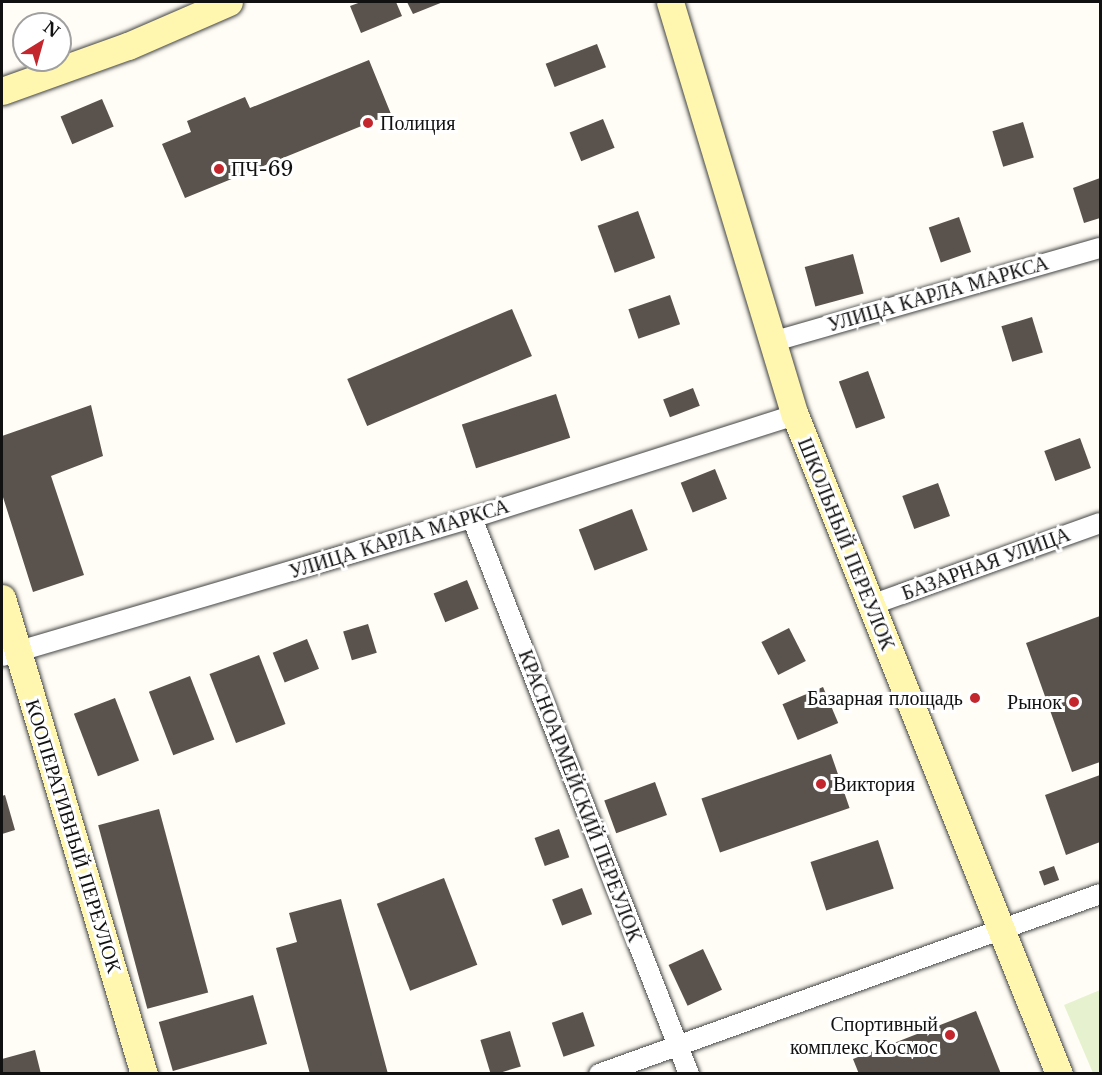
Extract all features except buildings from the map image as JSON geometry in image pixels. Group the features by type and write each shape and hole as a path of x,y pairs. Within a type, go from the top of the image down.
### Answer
{"street":[{"path":"2,91 128,46 229,2"},
{"name":"ШКОЛЬНЫЙ ПЕРЕУЛОК","path":"670,2 775,341 795,415 1059,1074"},
{"name":"УЛИЦА КАРЛА МАРКСА","path":"775,341 1101,248"},
{"name":"УЛИЦА КАРЛА МАРКСА","path":"10,655 472,518 795,415"},
{"name":"КРАСНОАРМЕЙСКИЙ ПЕРЕУЛОК","path":"472,518 689,1074"},
{"name":"БАЗАРНАЯ УЛИЦА","path":"871,605 1101,523"},
{"name":"КООПЕРАТИВНЫЙ ПЕРЕУЛОК","path":"2,598 10,655 144,1074"},
{"path":"599,1074 679,1048 999,929 1101,894"}],"green space":[{"path":"1100,990 1100,1073 1093,1073 1064,1005"}],"place":[{"name":"Полиция","path":"368,123"},
{"name":"ПЧ-69","path":"219,169"},
{"name":"Базарная площадь","path":"975,698"},
{"name":"Рынок","path":"1074,702"},
{"name":"Виктория","path":"821,784"},
{"name":"Спортивный комплекс Космос","path":"950,1035"}]}
